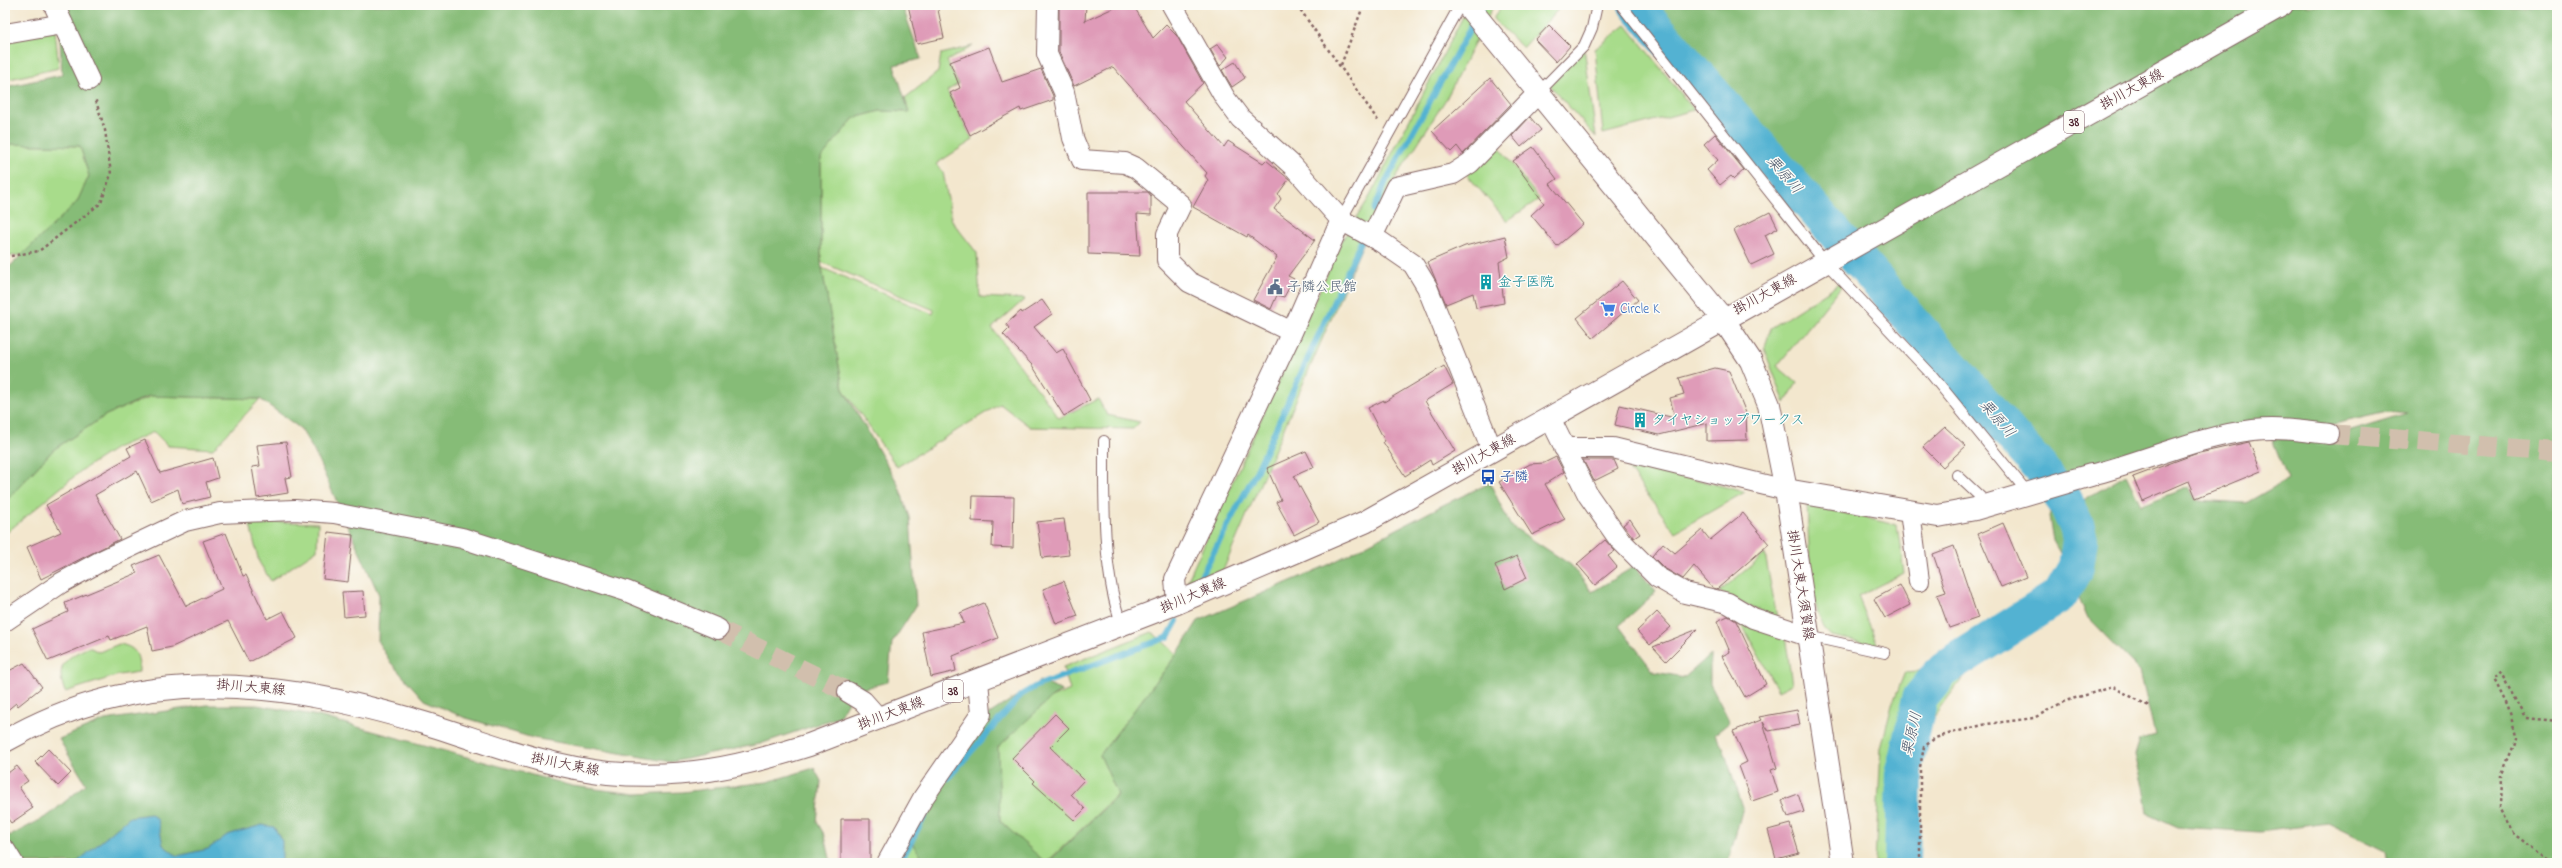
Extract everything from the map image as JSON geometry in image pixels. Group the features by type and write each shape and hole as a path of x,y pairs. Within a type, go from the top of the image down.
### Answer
{"main road":[{"name":"掛川大東大須賀線","path":"1467,5 1491,32 1723,319 1750,361 1769,405 1786,490 1843,863"},
{"name":"掛川大東線","path":"5,741 46,721 102,699 170,688 211,684 309,693 426,724 524,757 615,773 673,776 727,767 774,756 880,719 1122,625 1177,603 1365,522 2282,5"},
{"path":"1786,490 1938,516 1989,505 2085,477"}],"street":[{"path":"54,5 89,80"},
{"path":"1048,5 1046,54 1064,92 1073,138 1082,160 1125,163 1136,168 1181,205 1167,234 1167,260 1189,282 1292,332"},
{"path":"1172,5 1225,98 1240,118 1293,166 1345,223 1370,236 1413,264 1427,287 1492,450"},
{"path":"5,34 63,24"},
{"path":"1370,236 1396,187 1453,174 1470,163 1539,92"},
{"path":"1177,603 1175,579 1345,223"},
{"path":"1550,418 1588,494 1618,538 1657,578 1685,593 1728,603 1753,618 1808,636"},
{"path":"2085,477 2142,461 2180,447 2252,430 2278,429 2329,434"},
{"path":"1564,448 1613,448 1786,490"},
{"path":"5,621 61,583 103,560 185,521 220,513 295,510 334,513 462,538 626,591 718,629"},
{"path":"1910,512 1919,581"},
{"path":"887,863 923,798 981,714 978,681"},
{"path":"848,692 863,701 880,719"},
{"path":"5,850 13,863"}],"lane":[{"path":"1345,223 1387,134 1460,5"},
{"path":"1539,92 1584,46 1592,28 1597,5"},
{"path":"1621,5 1829,260 2033,491"},
{"path":"1104,441 1104,506 1114,604 1122,625"},
{"path":"1957,475 1989,505"},
{"path":"1808,636 1885,653"}],"path":[{"path":"1297,5 1387,134"},
{"path":"1340,66 1362,9"},
{"path":"5,257 39,251 101,203 111,174 105,130 89,80"},
{"path":"2553,863 2515,835 2500,808 2501,776 2517,738 2508,707 2494,679 2501,673 2525,718 2557,721"},
{"path":"1920,863 1920,767 1924,747 1935,738 1986,724 2034,718 2065,701 2113,687 2149,706"}],"green space":[{"path":"58,5 872,5 889,9 892,5 902,5 921,59 894,65 909,112 880,111 854,118 821,158 821,262 843,389 897,482 910,517 916,606 892,643 888,682 854,691 839,717 760,744 671,762 533,738 463,717 424,700 391,663 378,642 379,595 314,451 301,429 260,399 149,396 106,415 53,450 5,502 5,271 77,202 89,176 80,146 5,144 5,87 62,75"},
{"path":"1469,5 1494,5 1446,99 1393,182 1368,232 1222,573 1187,582 1343,239 1369,198"},
{"path":"1502,5 1562,5 1523,48 1493,19"},
{"path":"1651,5 2557,5 2557,863 2388,863 2386,851 2328,823 2260,832 2178,827 2147,813 2143,786 2135,756 2140,740 2155,736 2140,671 2087,617 2064,560 2053,541 2049,516 2052,508 2066,503 2080,502 2126,475 2141,505 2189,487 2196,500 2246,503 2288,479 2272,439 2328,438 2407,414 2387,412 2326,426 2270,427 2061,478 1959,368 1881,270 1815,204 1760,135 1725,83 1673,32"},
{"path":"1626,25 1694,110 1603,134 1595,49"},
{"path":"55,30 59,68 5,80 5,38"},
{"path":"973,46 947,61 958,84 947,91 973,140 936,164 943,172 952,221 977,253 980,297 1025,299 992,328 1059,418 1098,399 1107,415 1140,422 1133,429 1030,427 1000,404 897,467 843,389 822,268 933,314 934,310 821,262 821,157 854,118 880,111 909,112 905,98 938,72 941,54"},
{"path":"1584,46 1596,137 1546,81"},
{"path":"1496,143 1539,199 1507,221 1467,175"},
{"path":"5,144 80,146 89,176 77,202 26,254 5,257"},
{"path":"1843,281 1845,282 1777,366 1797,383 1785,403 1764,349 1771,328"},
{"path":"152,396 260,399 213,449 168,446 154,432 116,448 82,470 5,534 5,502 53,450 106,415"},
{"path":"1625,464 1656,469 1745,492 1675,532"},
{"path":"1490,483 1510,525 1571,565 1592,592 1635,566 1656,592 1619,626 1654,672 1685,677 1710,655 1710,684 1730,722 1715,734 1723,748 1743,807 1728,863 1047,863 1118,795 1100,755 1177,654 1198,621 1328,565 1445,504"},
{"path":"1807,505 1897,525 1904,573 1858,596 1878,646 1831,636 1823,626 1814,595 1811,575"},
{"path":"249,521 318,523 317,550 271,581 259,562"},
{"path":"1765,554 1777,618 1719,592"},
{"path":"1739,619 1785,635 1792,684 1778,691"},
{"path":"1152,632 1177,654 1100,755 1118,794 1046,863 1000,821 994,749 1051,698 1070,690 1063,667"},
{"path":"119,644 130,647 136,653 139,672 119,675 65,692 61,676 64,664 68,659 89,647 99,652"},
{"path":"1971,667 1927,726 1918,751 1917,863 1875,863 1881,748 1892,705 1905,672"},
{"path":"1040,681 1062,691 1051,698 998,747 1000,821 1046,863 927,863 913,845 918,804 986,716"},
{"path":"207,705 257,705 318,716 572,786 636,794 682,792 767,782 814,768 821,781 817,822 825,836 831,863 5,863 5,829 10,836 49,815 86,784 59,739 105,720"},
{"path":"913,845 927,863 883,863 892,854"}],"water":[{"path":"151,814 158,820 163,845 177,856 208,849 227,835 262,825 274,827 282,841 282,863 76,863 130,817"}],"building":[{"path":"908,5 937,5 944,38 917,44"},
{"path":"1059,5 1086,5 1085,21 1120,5 1133,5 1153,38 1166,25 1177,36 1203,83 1184,101 1224,147 1228,141 1263,163 1266,160 1289,179 1278,194 1281,199 1274,209 1315,240 1288,276 1294,279 1284,297 1277,295 1271,309 1253,300 1277,257 1248,235 1247,237 1193,207 1208,180 1205,176 1207,173 1113,67 1074,86 1059,52"},
{"path":"1549,25 1570,46 1556,62 1535,40"},
{"path":"1218,44 1228,57 1220,66 1210,49"},
{"path":"989,47 1002,82 1041,69 1053,96 1053,100 1021,111 1020,108 970,135 950,93 960,88 950,62"},
{"path":"1235,62 1245,78 1232,87 1222,70"},
{"path":"1490,78 1511,104 1463,154 1457,146 1451,152 1432,131"},
{"path":"1530,117 1541,130 1521,147 1512,136"},
{"path":"1715,134 1744,170 1734,179 1731,176 1720,185 1707,170 1718,160 1704,144"},
{"path":"1533,147 1557,179 1550,184 1583,224 1557,246 1531,215 1544,203 1513,161"},
{"path":"1088,192 1148,192 1151,196 1151,215 1137,214 1140,256 1088,254"},
{"path":"1770,212 1778,228 1765,235 1774,254 1751,265 1734,230"},
{"path":"1505,236 1509,257 1499,262 1504,303 1476,308 1473,293 1446,304 1428,262 1465,246"},
{"name":"Circle K","path":"1622,281 1638,300 1593,338 1577,318"},
{"path":"1042,300 1052,314 1034,327 1056,353 1063,349 1090,400 1064,416 1032,365 1003,334 1009,328 1006,324 1021,311 1022,313"},
{"path":"1444,366 1453,384 1425,401 1455,451 1432,465 1430,460 1405,476 1383,442 1385,441 1368,408 1384,400 1384,402"},
{"path":"1715,368 1729,371 1746,413 1747,440 1707,441 1707,423 1659,435 1615,425 1620,405 1675,418 1670,398 1684,394 1679,378"},
{"path":"1945,427 1966,446 1943,467 1923,447"},
{"path":"145,440 160,473 213,458 218,478 206,482 210,497 182,504 178,489 151,501 137,471 95,495 120,539 41,579 27,547 61,532 46,505 131,456 127,448"},
{"path":"286,442 292,477 285,478 288,493 257,498 252,467 260,466 257,445"},
{"path":"2249,442 2261,471 2196,498 2189,481 2143,501 2133,477 2195,454"},
{"path":"1306,451 1314,467 1294,476 1319,522 1294,535 1276,502 1281,500 1267,468"},
{"path":"1556,457 1564,472 1545,484 1565,519 1532,535 1499,482 1530,464 1544,463"},
{"path":"1583,460 1614,460 1618,469 1594,481"},
{"path":"973,496 1014,497 1013,548 992,547 993,522 972,521"},
{"path":"1743,513 1769,544 1717,589 1713,588 1694,566 1683,579 1664,568 1652,556 1663,543 1675,553 1702,530 1710,540"},
{"path":"1064,519 1069,555 1042,558 1037,522"},
{"path":"1630,519 1640,534 1634,538 1623,525"},
{"path":"2003,523 2026,577 2001,587 1978,534"},
{"path":"328,532 353,535 348,582 323,579"},
{"path":"226,533 243,576 246,575 267,619 283,611 297,638 249,662 228,621 172,647 152,651 147,626 111,640 109,636 48,661 32,629 68,612 65,603 137,573 133,566 159,555 186,606 222,589 203,541"},
{"path":"1605,540 1615,551 1608,556 1617,567 1595,585 1577,564"},
{"path":"1954,546 1978,618 1949,628 1937,595 1946,592 1933,554"},
{"path":"1517,556 1527,578 1505,589 1495,565"},
{"path":"1064,581 1078,616 1056,624 1043,589"},
{"path":"1900,585 1910,605 1885,618 1874,599"},
{"path":"363,591 365,615 344,617 342,592"},
{"path":"984,603 998,638 953,656 956,671 931,677 922,632 964,623 960,613"},
{"path":"1657,612 1671,627 1650,645 1637,631"},
{"path":"1728,616 1736,621 1766,684 1745,697 1722,656 1730,652 1717,621"},
{"path":"1698,629 1666,661 1653,647"},
{"path":"24,663 42,687 18,706 16,703 5,712 5,673"},
{"path":"1797,710 1800,725 1769,731 1763,722 1777,768 1771,770 1778,792 1752,801 1739,766 1747,762 1733,731 1761,720 1759,717"},
{"path":"1055,714 1069,728 1050,747 1084,780 1071,794 1085,809 1074,820 1033,783 1035,781 1012,758"},
{"path":"48,749 71,773 58,786 35,762"},
{"path":"17,766 28,781 19,787 33,808 11,823 5,815 5,768 8,773"},
{"path":"1798,794 1804,812 1788,817 1782,800"},
{"path":"841,819 870,819 870,863 841,863"},
{"path":"1790,824 1799,853 1776,859 1768,830"}],"waterway":[{"path":"1374,210 1386,181 1483,5"},
{"name":"栗原川","path":"1636,5 2042,470 2066,503 2077,527 2080,540 2076,567 2060,595 1944,669 1920,698 1904,768 1902,863"},
{"path":"1201,576 1257,470 1364,235"},
{"path":"948,778 1021,695 1036,686 1168,637 1177,621"},
{"path":"900,863 925,815"}],"tunnel":[{"path":"2329,434 2557,452"},
{"path":"718,629 848,692"}],"place":[{"name":"金子医院","path":"1486,282"},
{"name":"子隣公民館","path":"1275,287"},
{"name":"Circle K","path":"1608,309"},
{"name":"タイヤショップワークス","path":"1640,420"},
{"name":"子隣","path":"1488,477"}]}
